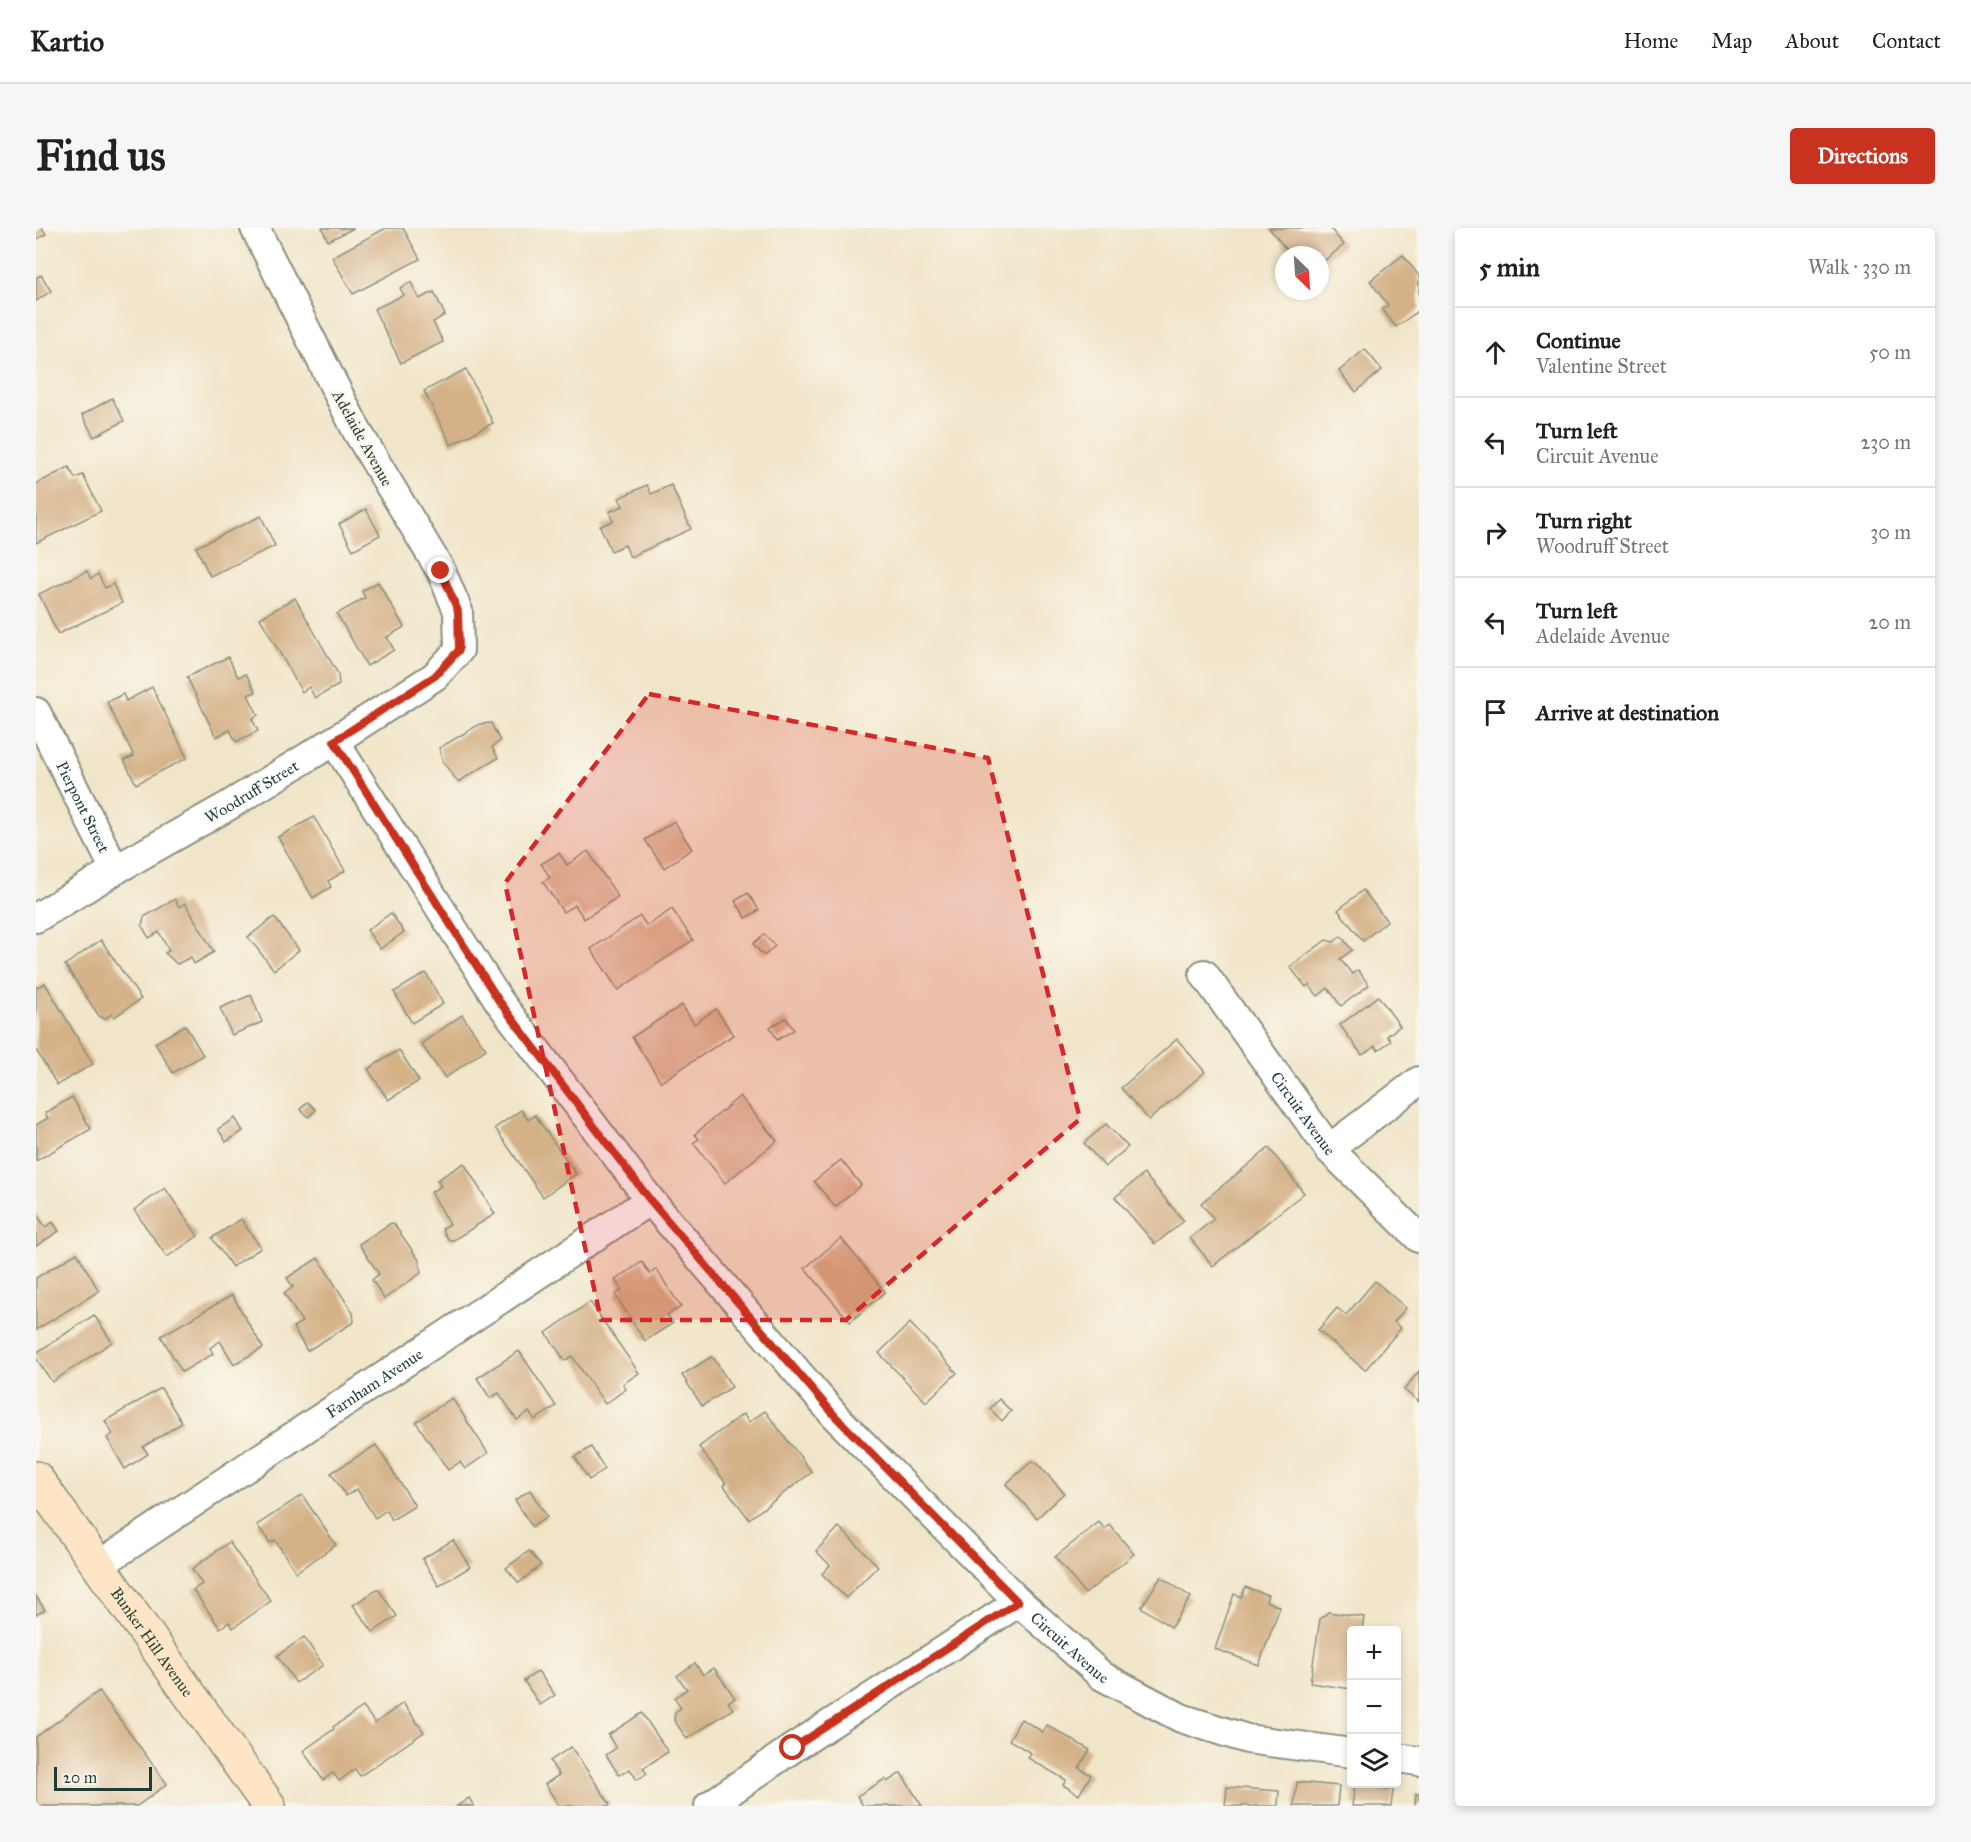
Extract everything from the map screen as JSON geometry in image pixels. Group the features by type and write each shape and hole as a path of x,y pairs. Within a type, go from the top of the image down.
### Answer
{"main road":[{"name":"Bunker Hill Avenue","path":"36,1478 269,1806"}],"street":[{"name":"Adelaide Avenue","path":"255,228 357,431 441,571 458,611 459,650"},
{"name":"Woodruff Street","path":"36,918 334,741 435,676 459,650"},
{"name":"Pierpont Street","path":"36,712 115,870"},
{"name":"Circuit Avenue","path":"334,741 499,1001 650,1200 836,1417 1018,1602 1102,1676 1181,1718 1247,1739 1347,1752"},
{"name":"Circuit Avenue","path":"1204,974 1329,1149 1419,1238"},
{"path":"1329,1149 1419,1081"},
{"name":"Farnham Avenue","path":"99,1565 650,1200"},
{"path":"709,1806 793,1748 1018,1602"},
{"path":"1401,1759 1419,1761"}],"highlighted area":[{"path":"649,694 988,758 1080,1119 846,1320 601,1320 505,883"}],"building":[{"path":"36,228 42,228 46,234 36,240"},
{"path":"322,228 354,228 328,241"},
{"path":"386,228 403,228 420,259 353,294 332,257"},
{"path":"1269,228 1330,228 1344,245 1329,257 1329,246 1284,246"},
{"path":"1403,255 1419,276 1419,310 1396,327 1382,309 1388,305 1370,281"},
{"path":"41,275 51,291 36,301 36,278"},
{"path":"411,282 419,299 434,292 445,315 433,322 443,342 401,363 374,309 404,295 400,288"},
{"path":"1365,349 1382,370 1356,392 1339,371"},
{"path":"466,369 493,423 451,445 424,391"},
{"path":"112,398 124,421 94,437 82,415"},
{"path":"69,467 75,478 83,475 101,511 36,543 36,484"},
{"path":"647,485 651,494 671,485 691,529 630,557 625,545 611,551 600,526 613,521 609,512 623,506 619,498"},
{"path":"366,509 380,535 353,550 339,524"},
{"path":"261,516 275,546 210,576 196,547"},
{"path":"87,571 91,579 98,574 105,588 113,584 122,603 58,634 39,594"},
{"path":"378,582 404,627 387,637 394,650 367,666 337,614 365,598 362,591"},
{"path":"295,598 338,674 339,685 315,698 309,687 302,692 260,618"},
{"path":"228,657 238,677 246,674 256,692 248,695 258,715 252,719 258,731 236,742 230,730 216,737 187,677"},
{"path":"152,687 187,758 136,784 124,760 134,756 107,702 123,694 126,701"},
{"path":"491,723 500,741 492,747 498,758 458,782 443,762 439,748 480,724"},
{"path":"314,817 345,871 328,881 331,887 313,898 278,837"},
{"path":"674,821 692,849 664,868 645,840"},
{"path":"588,851 618,897 584,919 575,905 563,912 543,882 550,877 541,864 559,853 567,865"},
{"path":"1363,890 1387,921 1363,941 1338,910"},
{"path":"748,893 759,910 746,918 735,901"},
{"path":"175,899 179,907 185,903 214,952 194,964 191,957 177,964 165,953 169,951 159,932 149,938 142,926 144,917"},
{"path":"672,909 693,940 618,990 591,949 640,916 647,926"},
{"path":"391,913 404,932 380,949 367,930"},
{"path":"274,917 299,950 274,970 248,937"},
{"path":"764,934 775,946 764,956 753,944"},
{"path":"1341,936 1352,950 1340,959 1352,974 1358,970 1369,985 1341,1006 1328,988 1318,996 1309,985 1306,987 1290,967 1326,940 1334,942"},
{"path":"101,940 141,999 114,1017 112,1014 105,1019 99,1016 65,965"},
{"path":"426,973 443,1004 412,1023 394,992"},
{"path":"45,983 93,1064 57,1085 36,1050 36,988"},
{"path":"251,995 262,1022 232,1035 220,1008"},
{"path":"1378,996 1400,1026 1387,1036 1391,1041 1378,1050 1375,1046 1362,1055 1340,1025"},
{"path":"682,1005 694,1024 716,1009 733,1035 661,1082 632,1037"},
{"path":"462,1015 486,1049 445,1078 421,1044"},
{"path":"786,1018 794,1030 777,1040 770,1027"},
{"path":"185,1025 203,1055 173,1073 155,1043"},
{"path":"1177,1039 1205,1072 1149,1120 1121,1088"},
{"path":"399,1050 419,1081 388,1100 368,1069"},
{"path":"740,1096 777,1141 725,1183 693,1143 699,1139 695,1134"},
{"path":"72,1097 91,1129 36,1161 36,1125 48,1118 45,1113"},
{"path":"308,1102 316,1110 308,1117 300,1109"},
{"path":"521,1110 528,1120 535,1115 576,1174 543,1197 495,1128"},
{"path":"235,1118 243,1131 226,1142 218,1129"},
{"path":"1106,1124 1128,1147 1105,1167 1084,1143"},
{"path":"1269,1148 1304,1193 1213,1266 1190,1238 1214,1219 1201,1203"},
{"path":"841,1160 861,1185 835,1207 814,1181"},
{"path":"464,1163 495,1214 452,1241 442,1229 450,1224 431,1192 441,1186 437,1180"},
{"path":"1144,1174 1184,1221 1155,1244 1115,1197"},
{"path":"165,1188 198,1236 167,1257 134,1210"},
{"path":"36,1213 45,1227 53,1222 59,1231 36,1246"},
{"path":"241,1219 261,1248 232,1267 212,1238"},
{"path":"391,1223 419,1260 421,1273 384,1299 372,1280 379,1274 359,1244"},
{"path":"841,1238 885,1292 850,1322 805,1268"},
{"path":"77,1253 99,1291 36,1330 36,1278"},
{"path":"318,1258 353,1313 354,1322 307,1351 293,1327 302,1322 284,1293 293,1287 287,1278"},
{"path":"642,1262 650,1274 656,1269 681,1307 667,1315 673,1323 645,1341 615,1295 622,1290 615,1280"},
{"path":"1375,1281 1406,1308 1394,1322 1401,1328 1365,1370 1318,1330 1337,1308 1346,1315"},
{"path":"232,1295 263,1348 234,1364 220,1341 210,1348 213,1354 182,1372 161,1336"},
{"path":"590,1302 639,1373 623,1384 626,1389 605,1404 572,1356 565,1361 546,1333"},
{"path":"94,1315 112,1342 52,1382 36,1358 36,1353"},
{"path":"910,1323 957,1373 926,1402 879,1353"},
{"path":"519,1351 556,1406 535,1420 529,1412 517,1420 499,1393 490,1398 477,1378"},
{"path":"711,1357 732,1387 702,1406 682,1375"},
{"path":"1419,1371 1419,1402 1404,1390"},
{"path":"161,1388 182,1423 143,1447 148,1454 125,1469 107,1438 113,1434 105,1421"},
{"path":"452,1398 488,1453 465,1469 460,1462 448,1470 416,1422"},
{"path":"999,1399 1011,1411 1002,1421 990,1409"},
{"path":"765,1411 812,1472 749,1519 699,1447 743,1414 749,1422"},
{"path":"376,1445 415,1506 392,1520 387,1510 375,1518 357,1489 346,1496 331,1473"},
{"path":"591,1447 605,1469 589,1480 575,1457"},
{"path":"1032,1461 1037,1463 1064,1493 1037,1518 1006,1484"},
{"path":"530,1490 547,1517 532,1527 515,1500"},
{"path":"302,1495 336,1545 296,1572 275,1540 270,1543 257,1525"},
{"path":"1099,1522 1105,1529 1110,1525 1134,1554 1085,1594 1055,1557"},
{"path":"839,1527 878,1566 846,1598 822,1574 830,1565 816,1551"},
{"path":"453,1540 470,1567 439,1586 422,1559"},
{"path":"229,1542 271,1601 233,1628 229,1622 220,1628 193,1590 202,1584 192,1569"},
{"path":"529,1551 541,1565 519,1583 506,1568"},
{"path":"1161,1577 1191,1597 1171,1627 1141,1607"},
{"path":"1245,1587 1268,1595 1266,1601 1280,1607 1259,1665 1215,1649 1234,1594 1241,1597"},
{"path":"378,1589 397,1616 373,1632 353,1605"},
{"path":"36,1596 45,1610 36,1615"},
{"path":"1328,1612 1364,1617 1363,1626 1347,1626 1347,1688 1310,1683 1320,1619"},
{"path":"304,1637 323,1665 296,1683 277,1656"},
{"path":"695,1663 703,1675 714,1668 735,1698 728,1702 733,1709 687,1739 674,1720 675,1712 681,1708 674,1698 687,1689 677,1676"},
{"path":"538,1671 555,1695 540,1705 524,1681"},
{"path":"99,1691 167,1784 137,1806 36,1806 36,1737"},
{"path":"403,1703 424,1732 360,1776 355,1769 339,1781 333,1773 323,1780 303,1751 363,1707 375,1723"},
{"path":"642,1713 668,1752 643,1768 647,1774 637,1780 630,1769 619,1775 606,1755 616,1748 608,1735"},
{"path":"1021,1719 1043,1732 1047,1725 1090,1750 1079,1768 1091,1775 1079,1795 1063,1785 1066,1780 1028,1758 1031,1753 1009,1740"},
{"path":"571,1747 610,1804 608,1806 559,1806 545,1784 559,1775 550,1761"},
{"path":"901,1773 922,1806 863,1806 857,1796 885,1779 887,1782"},
{"path":"1297,1782 1339,1786 1337,1806 1294,1806"},
{"path":"1227,1787 1279,1791 1278,1806 1225,1806"},
{"path":"1354,1788 1393,1790 1391,1806 1352,1806"},
{"path":"1416,1794 1419,1794 1419,1806 1415,1806"},
{"path":"469,1798 474,1806 457,1806"}],"route":[{"path":"441,571 458,611 459,650 435,676 334,741 499,1001 650,1200 836,1417 1018,1602 793,1748"}]}
